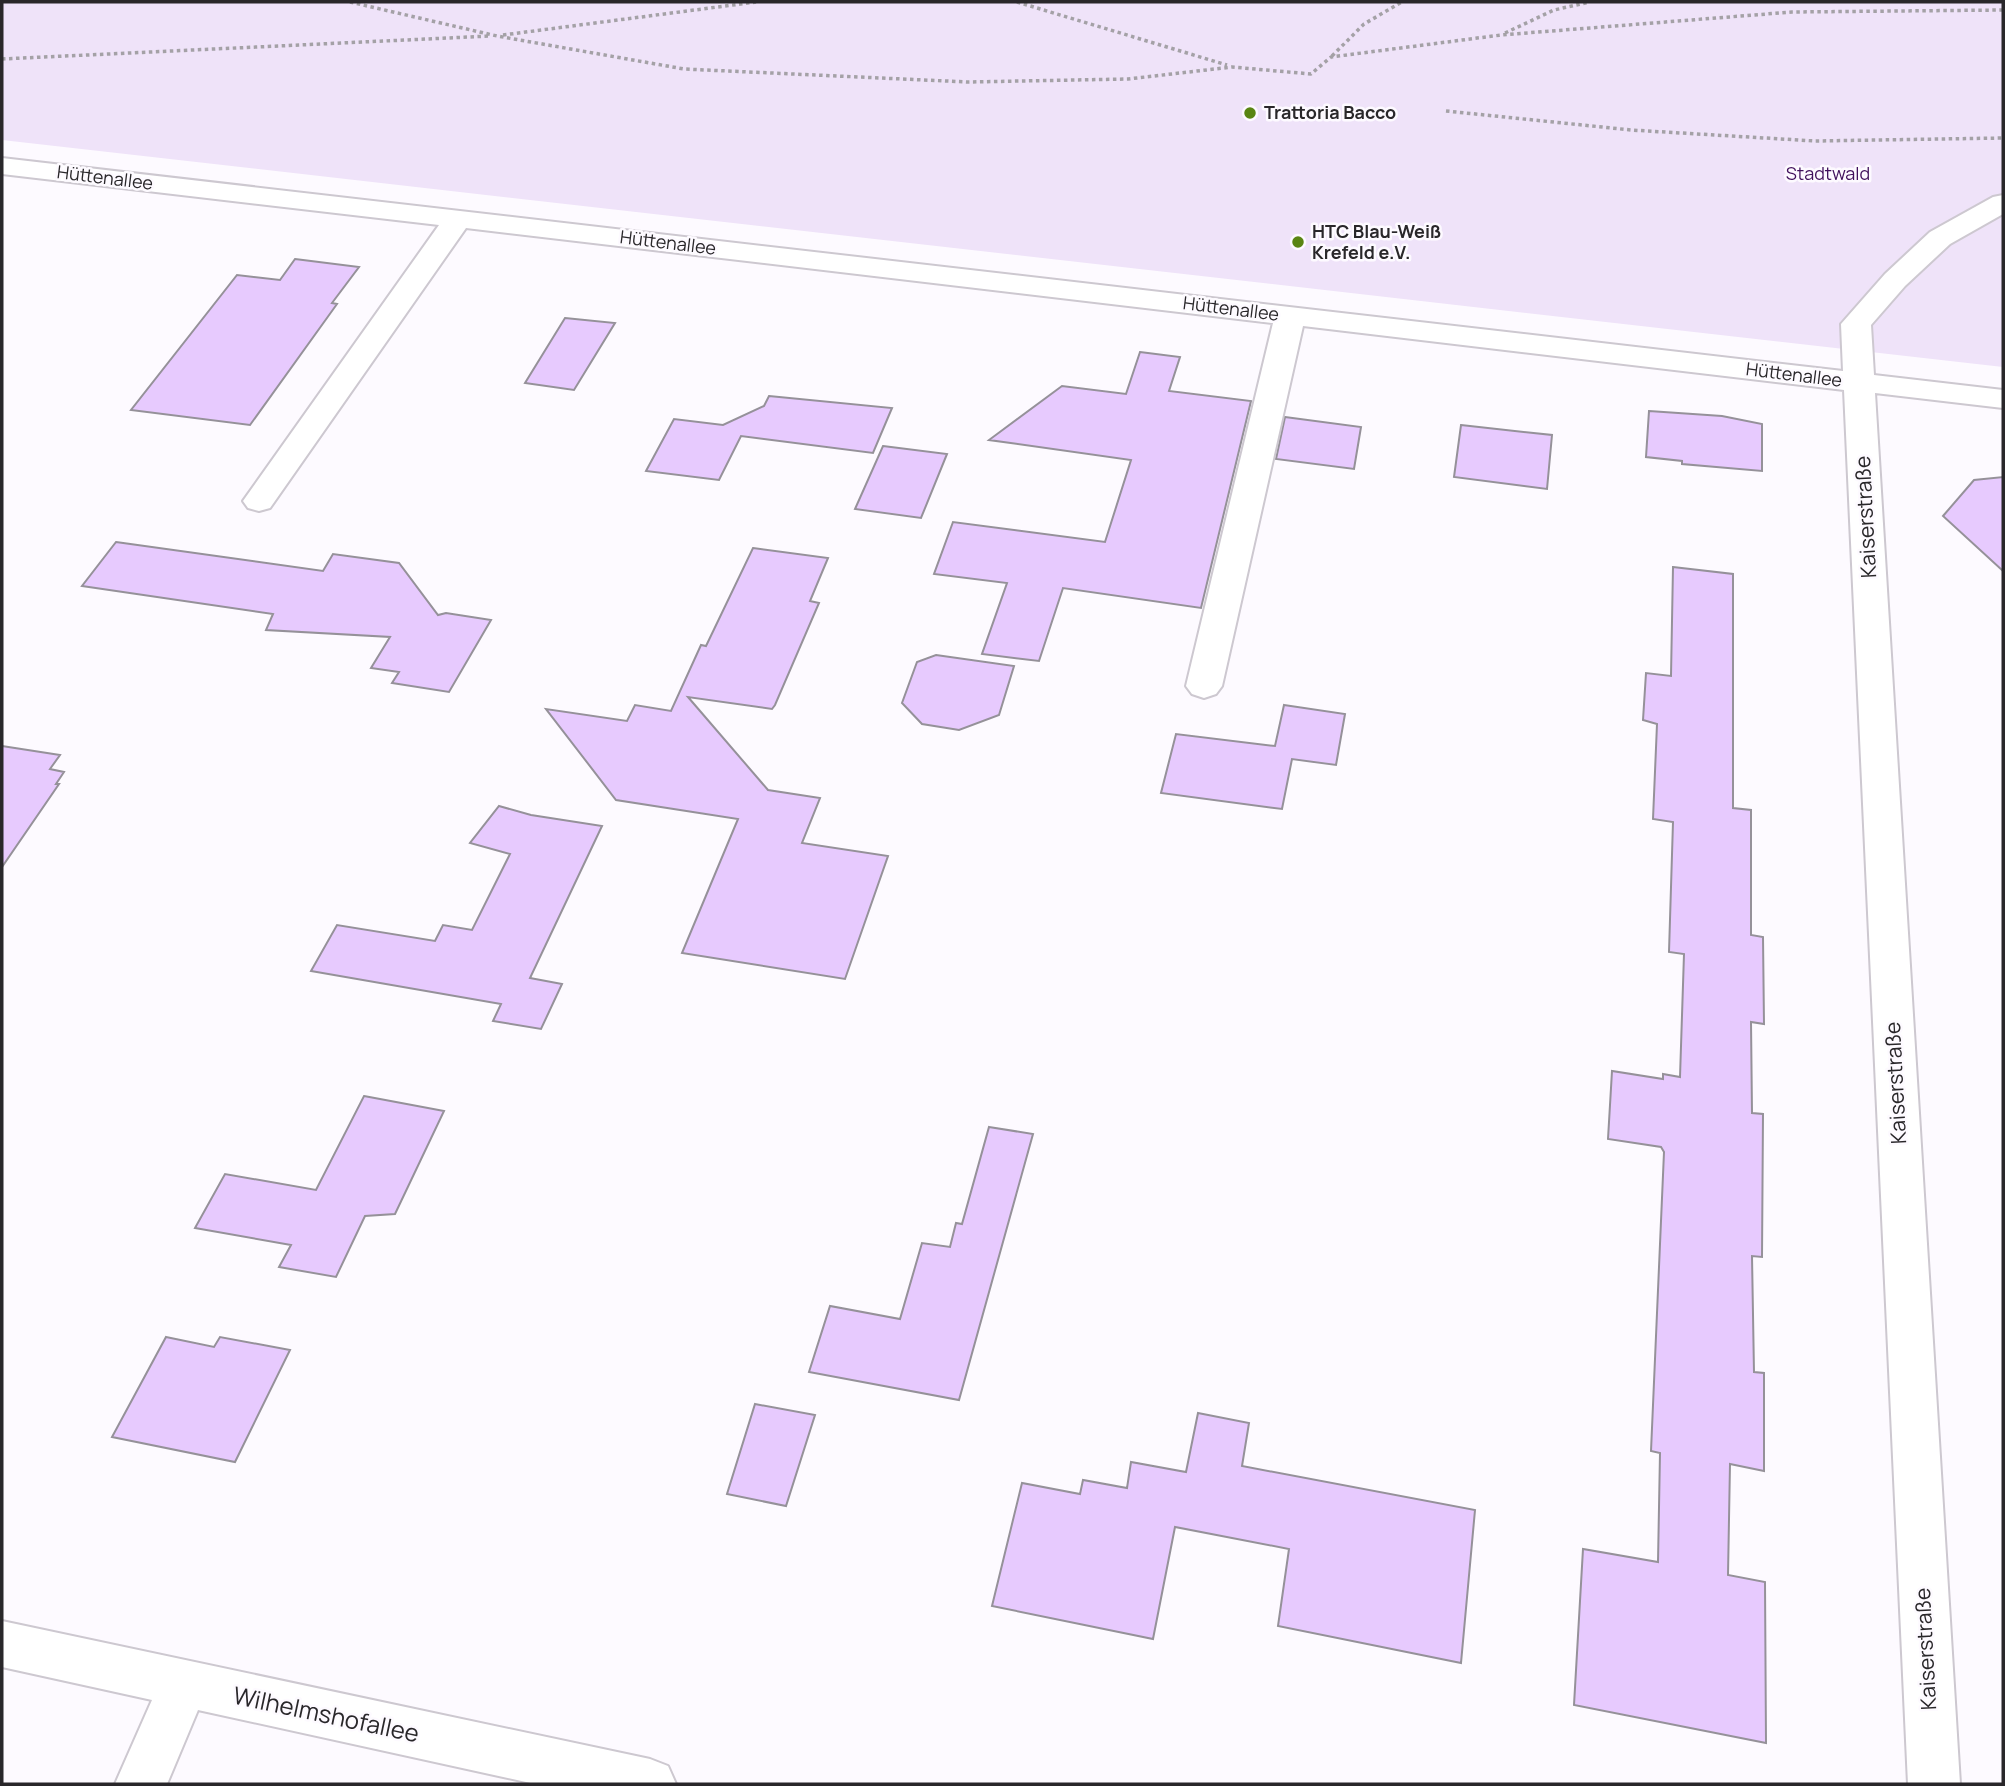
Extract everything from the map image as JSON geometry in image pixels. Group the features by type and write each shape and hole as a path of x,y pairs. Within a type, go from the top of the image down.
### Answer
{"street":[{"name":"Hüttenallee","path":"2,166 2003,399"},
{"name":"Kaiserstraße","path":"1934,1784 1856,324 1895,280 1940,238 2003,203"},
{"path":"259,501 458,219"},
{"path":"1204,686 1290,316"},
{"name":"Wilhelmshofallee","path":"2,1644 650,1784"},
{"path":"141,1784 184,1685"}],"path":[{"path":"350,2 497,36 684,69 954,82 1128,79 1232,67 1311,74 1331,57 1356,29 1381,11 1402,2"},
{"path":"2,59 497,36 756,2"},
{"path":"1017,2 1232,67"},
{"path":"1501,35 1554,10 1590,2"},
{"path":"1331,57 1501,35 1792,12 2003,10"},
{"path":"1446,111 1631,130 1815,141 2003,138"}],"green space":[{"name":"Stadtwald","path":"2,2 2003,2 2003,367 2,140"}],"building":[{"path":"295,259 359,267 332,303 337,304 250,425 131,410 237,275 280,280"},
{"path":"565,318 615,323 574,390 525,383"},
{"path":"1140,352 1180,357 1169,391 1251,401 1201,608 1063,588 1039,661 982,654 1007,583 934,574 953,522 1105,542 1131,460 989,440 1062,386 1126,394"},
{"path":"769,396 892,408 873,453 741,436 719,480 646,471 674,419 723,425 764,406"},
{"path":"1649,411 1722,416 1762,424 1762,471 1682,464 1682,461 1646,457"},
{"path":"1285,417 1361,427 1354,469 1276,459"},
{"path":"1461,425 1552,435 1547,489 1454,477"},
{"path":"883,446 947,454 921,518 855,509"},
{"path":"2003,477 2003,571 1943,516 1974,480"},
{"path":"116,542 323,571 333,554 399,563 438,615 446,613 491,620 449,692 392,683 399,672 371,668 390,637 266,630 273,614 82,586"},
{"path":"753,548 828,558 810,601 819,603 775,705 772,709 688,697 768,790 820,798 802,843 888,856 845,979 682,953 738,819 616,800 546,709 627,721 635,705 671,711 701,645 706,646"},
{"path":"1673,567 1733,574 1733,808 1751,810 1751,935 1763,937 1764,1024 1751,1022 1752,1113 1763,1114 1762,1257 1752,1256 1754,1372 1764,1373 1764,1471 1730,1464 1728,1575 1765,1582 1766,1743 1574,1705 1583,1549 1658,1562 1660,1453 1651,1451 1664,1152 1661,1147 1608,1139 1612,1071 1663,1079 1663,1074 1680,1077 1684,954 1669,952 1673,822 1653,819 1657,724 1643,720 1646,673 1671,676"},
{"path":"936,655 1014,666 999,715 959,730 922,724 902,703 917,662"},
{"path":"1284,705 1345,714 1336,765 1292,759 1282,809 1161,793 1176,734 1275,746"},
{"path":"2,746 60,755 50,769 64,772 56,784 59,784 2,867"},
{"path":"499,806 531,815 602,826 530,978 562,984 541,1029 493,1021 501,1004 311,971 337,925 435,941 443,925 472,930 510,854 470,843"},
{"path":"364,1096 444,1111 395,1214 365,1216 336,1277 279,1267 291,1245 195,1228 225,1174 316,1190"},
{"path":"989,1127 1033,1134 959,1400 809,1372 830,1306 900,1319 922,1243 950,1247 956,1223 962,1224"},
{"path":"166,1337 214,1347 220,1337 290,1350 235,1462 112,1437"},
{"path":"755,1404 815,1415 786,1506 727,1494"},
{"path":"1198,1413 1249,1423 1242,1466 1475,1510 1461,1663 1278,1626 1289,1549 1175,1527 1153,1639 992,1606 1022,1483 1080,1494 1083,1480 1127,1488 1131,1462 1186,1472"}],"place":[{"name":"Trattoria Bacco","path":"1250,113"},
{"name":"HTC Blau-Weiß Krefeld e.V.","path":"1298,242"}]}
